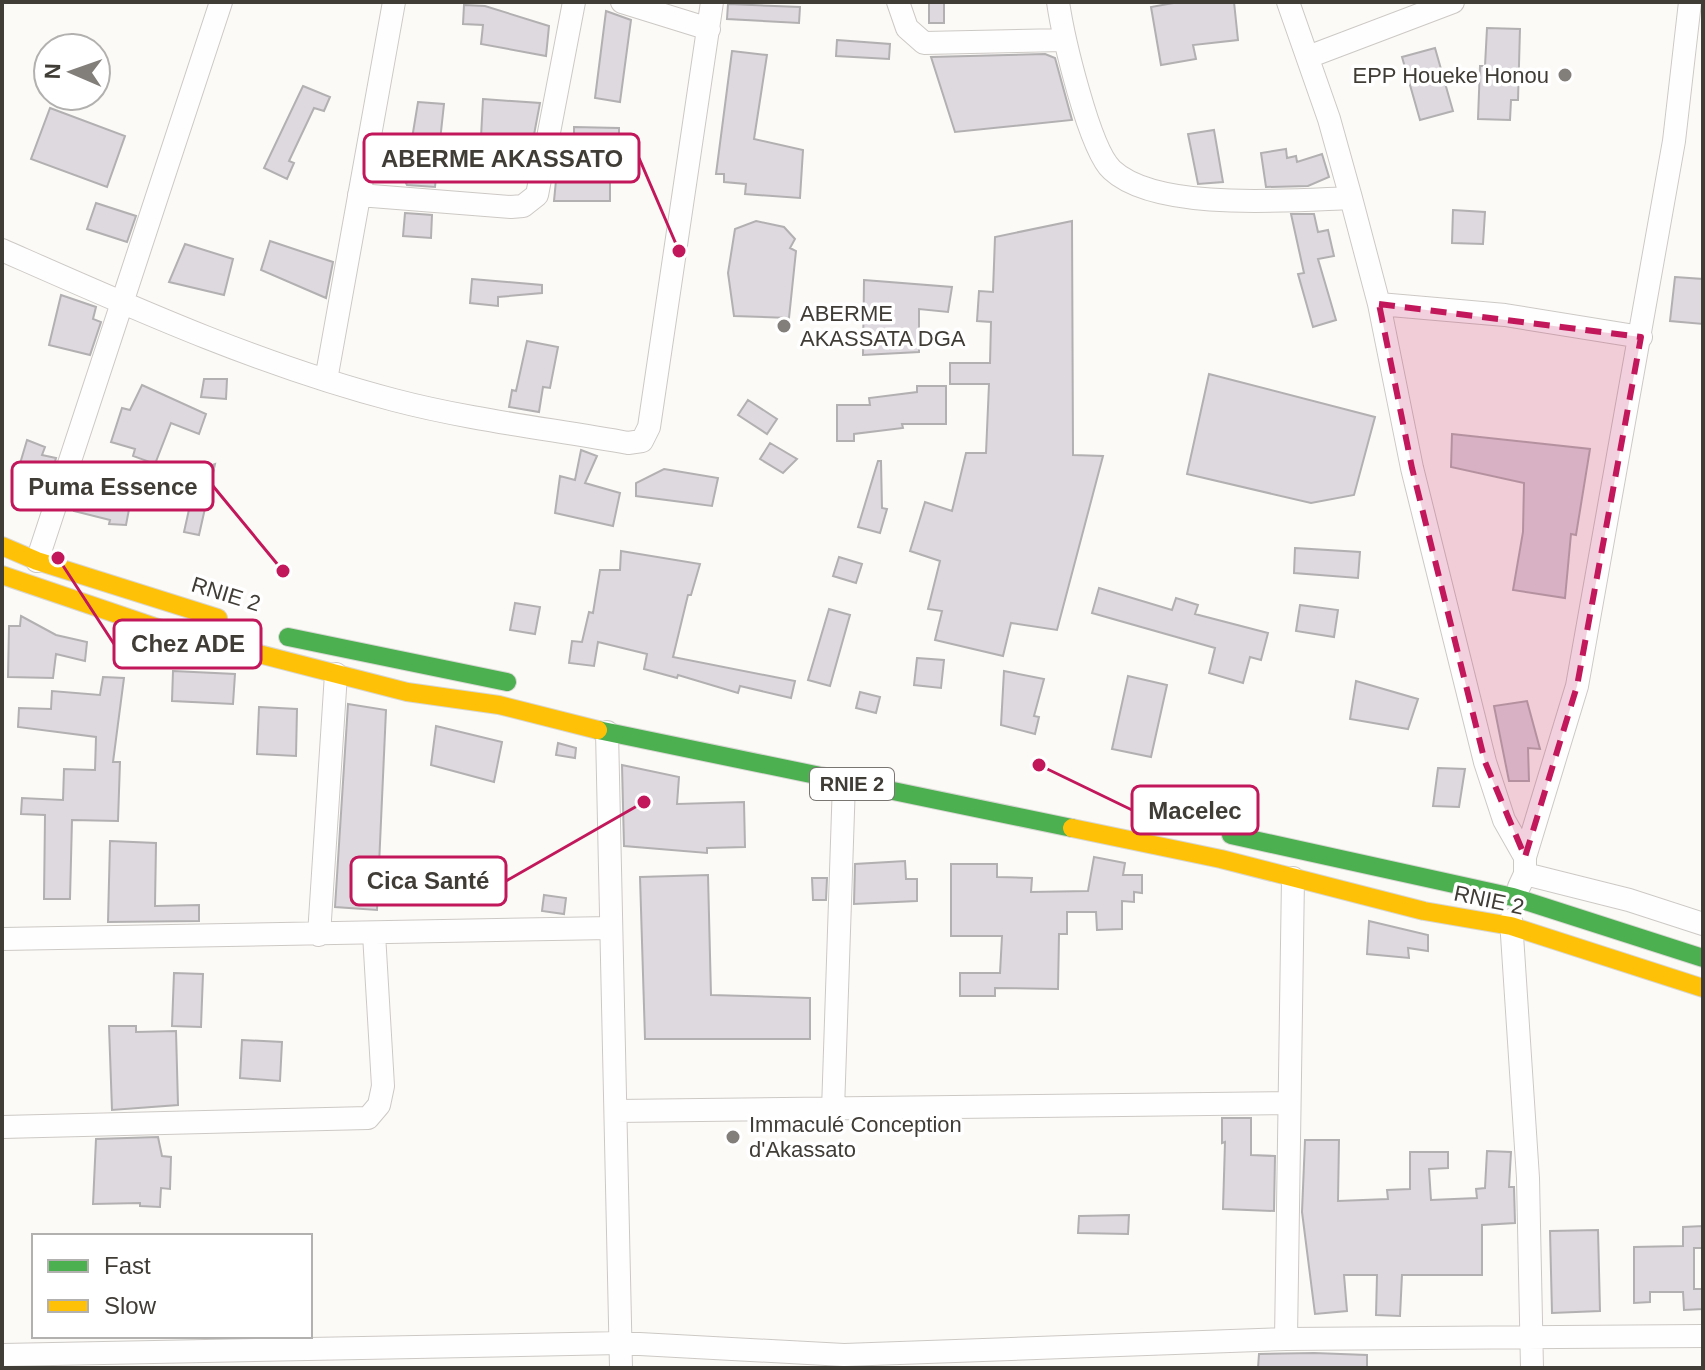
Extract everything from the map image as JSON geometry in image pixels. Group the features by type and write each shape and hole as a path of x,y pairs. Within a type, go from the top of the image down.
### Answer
{"highway":[{"name":"RNIE 2","path":"2,546 37,561 236,623"},
{"name":"RNIE 2","path":"2,575 97,610 407,692 499,705 607,732 1221,859 1424,911 1511,926 1703,988"},
{"name":"RNIE 2","path":"275,633 533,688"},
{"name":"RNIE 2","path":"1211,831 1513,897 1703,958"}],"street":[{"path":"37,561 221,2"},
{"path":"326,380 394,2"},
{"path":"359,195 511,207 523,206 537,195 574,2"},
{"path":"622,2 709,29"},
{"path":"2,250 124,304 326,380 413,404 628,443 642,441 649,427 712,2"},
{"path":"898,2 907,28 924,43 1064,40"},
{"path":"1058,2 1064,40 1101,157 1120,177 1184,199 1351,198"},
{"path":"1288,2 1351,198 1379,304 1412,468 1485,762 1504,820 1525,866 1703,924"},
{"path":"1308,57 1453,2"},
{"path":"1532,1368 1528,1178 1511,926 1513,897 1525,866 1577,686 1674,141 1690,2"},
{"path":"1379,304 1505,315 1641,337"},
{"path":"319,935 336,674"},
{"path":"607,732 621,1368"},
{"path":"833,1110 844,782"},
{"path":"1286,1339 1293,878"},
{"path":"2,939 611,928"},
{"path":"2,1127 368,1118 379,1105 383,1086 374,934"},
{"path":"616,1111 1288,1103"},
{"path":"2,1355 621,1343 844,1361 1286,1339 1703,1336"}],"highlighted area":[{"path":"1379,304 1641,337 1577,686 1525,857 1485,762 1412,468"}],"building":[{"path":"929,2 944,2 944,23 929,23"},
{"path":"1179,2 1234,2 1238,40 1193,45 1196,59 1161,65 1151,7"},
{"path":"728,4 800,7 799,23 727,19"},
{"path":"464,5 485,6 549,26 546,56 481,44 483,25 463,24"},
{"path":"606,11 631,20 620,102 595,98"},
{"path":"1487,28 1520,29 1518,100 1511,100 1510,120 1478,119 1480,66 1485,66"},
{"path":"837,40 890,44 889,59 836,56"},
{"path":"1435,48 1453,111 1420,120 1402,57"},
{"path":"732,51 767,55 754,139 803,150 800,198 745,194 746,184 724,182 724,174 716,174"},
{"path":"1045,54 1055,58 1072,120 955,132 931,57"},
{"path":"303,86 330,97 324,111 314,108 289,161 294,163 287,179 264,168"},
{"path":"483,99 540,103 533,140 481,137"},
{"path":"418,102 444,104 435,187 407,185 405,181"},
{"path":"49,112 61,112 125,136 107,187 31,159"},
{"path":"574,127 619,128 619,153 610,152 610,201 554,201 558,160 574,159"},
{"path":"1214,130 1223,182 1198,184 1188,134"},
{"path":"1286,149 1287,158 1296,156 1297,162 1322,154 1329,177 1308,186 1266,187 1261,153"},
{"path":"96,203 136,216 127,242 87,229"},
{"path":"1453,210 1485,212 1483,244 1452,243"},
{"path":"405,213 432,215 431,238 403,236"},
{"path":"1291,214 1314,214 1318,232 1328,230 1334,256 1318,259 1336,320 1313,327 1298,274 1304,273"},
{"path":"756,221 784,227 795,239 790,248 796,251 789,318 734,316 728,273 735,229"},
{"path":"1072,221 1073,455 1103,456 1057,630 1011,623 1003,656 935,640 942,611 928,609 940,561 910,551 925,502 952,511 966,453 986,453 989,384 950,384 950,363 990,363 991,322 977,321 979,291 993,292 995,237"},
{"path":"270,241 333,262 326,298 261,270"},
{"path":"185,244 233,259 224,295 169,282"},
{"path":"1675,277 1703,279 1703,324 1670,321"},
{"path":"472,279 542,285 542,293 498,297 498,306 470,303"},
{"path":"864,280 952,287 948,312 919,309 919,352 863,355"},
{"path":"61,295 96,307 93,319 101,322 90,355 49,345"},
{"path":"527,341 558,347 550,388 543,387 539,412 509,407 512,390 516,391"},
{"path":"1209,374 1375,417 1354,495 1311,503 1187,474"},
{"path":"204,379 227,379 226,399 201,397"},
{"path":"142,385 206,414 199,434 171,423 155,464 133,456 135,449 111,442 122,408 130,410"},
{"path":"917,386 946,386 946,424 902,424 903,428 854,434 854,441 837,441 837,405 870,405 869,398 917,392"},
{"path":"748,400 777,419 767,434 738,415"},
{"path":"1452,434 1590,449 1576,535 1571,534 1565,598 1513,590 1523,532 1524,483 1451,467"},
{"path":"27,440 45,447 42,455 56,458 51,475 19,467"},
{"path":"770,443 797,459 783,473 760,459"},
{"path":"581,450 597,456 585,483 620,493 613,526 555,513 560,476 575,480"},
{"path":"878,461 881,461 882,508 887,509 880,533 858,527"},
{"path":"215,464 199,535 184,532 190,505 168,498 171,480"},
{"path":"664,469 718,478 712,506 636,496 636,483"},
{"path":"102,481 121,485 119,497 131,499 126,525 109,524 110,520 74,511 79,491 99,497"},
{"path":"1295,548 1360,552 1358,578 1294,573"},
{"path":"621,551 700,564 691,595 688,595 673,657 795,681 791,698 740,686 738,693 678,675 677,678 644,669 647,654 598,642 594,666 569,663 572,641 582,642 589,612 593,613 600,570 620,570"},
{"path":"839,557 862,564 856,583 833,576"},
{"path":"1099,588 1172,610 1176,598 1198,605 1195,614 1268,633 1261,660 1250,657 1243,683 1209,673 1215,648 1092,613"},
{"path":"515,603 540,607 535,634 510,630"},
{"path":"1300,605 1338,610 1334,637 1296,631"},
{"path":"829,609 850,615 830,686 808,680"},
{"path":"21,616 56,635 87,642 85,661 56,654 53,678 8,677 9,626 20,626"},
{"path":"141,648 149,648 155,658 149,668 141,668 135,662 135,654"},
{"path":"917,658 944,660 941,688 914,685"},
{"path":"173,671 235,674 233,704 172,701"},
{"path":"1004,671 1044,679 1034,716 1039,717 1035,734 1001,725"},
{"path":"1128,676 1167,685 1151,757 1112,749"},
{"path":"103,677 124,678 113,762 120,762 118,821 72,820 70,899 44,899 45,815 21,814 22,798 63,800 64,769 95,770 96,737 18,727 19,708 51,709 52,691 100,695"},
{"path":"1356,681 1418,699 1408,729 1350,719"},
{"path":"860,692 880,697 876,713 856,708"},
{"path":"1527,701 1540,749 1528,748 1529,781 1509,781 1494,706"},
{"path":"348,704 386,710 377,910 335,907"},
{"path":"259,707 297,709 296,756 257,754"},
{"path":"436,726 502,742 494,782 431,765"},
{"path":"558,743 576,748 575,758 556,755"},
{"path":"622,765 679,777 677,804 744,802 745,847 707,848 707,853 624,846"},
{"path":"1438,768 1465,769 1459,807 1433,806"},
{"path":"110,841 156,843 155,906 199,905 199,921 108,922"},
{"path":"1094,857 1125,863 1123,875 1142,875 1142,893 1134,892 1134,902 1122,901 1122,929 1097,930 1096,912 1067,912 1067,934 1059,934 1058,989 995,988 995,996 960,996 960,973 1000,973 1002,936 951,936 951,864 997,864 997,877 1032,878 1031,892 1088,891"},
{"path":"905,861 906,879 917,879 917,901 854,904 855,864"},
{"path":"708,875 711,995 810,998 810,1039 645,1039 640,877"},
{"path":"812,878 827,878 826,900 813,900"},
{"path":"544,895 566,898 564,914 542,911"},
{"path":"1369,921 1428,935 1428,951 1408,948 1409,958 1367,954"},
{"path":"174,973 203,974 201,1027 172,1026"},
{"path":"109,1026 136,1026 136,1032 176,1031 178,1105 112,1110"},
{"path":"242,1040 282,1042 280,1081 240,1078"},
{"path":"1222,1118 1251,1118 1251,1155 1275,1156 1274,1211 1223,1209 1225,1142 1222,1143"},
{"path":"158,1137 162,1156 171,1157 170,1189 161,1188 160,1207 140,1206 140,1203 93,1204 96,1139"},
{"path":"1305,1140 1339,1140 1338,1201 1388,1199 1387,1190 1410,1189 1410,1152 1448,1152 1448,1168 1429,1169 1431,1200 1477,1198 1476,1189 1485,1188 1487,1151 1511,1152 1509,1187 1514,1187 1515,1223 1482,1225 1482,1275 1402,1275 1400,1316 1376,1315 1377,1275 1344,1275 1347,1311 1315,1314 1302,1212"},
{"path":"1129,1215 1128,1234 1078,1233 1079,1216"},
{"path":"1703,1226 1703,1248 1694,1248 1694,1289 1703,1289 1703,1309 1684,1310 1683,1292 1650,1292 1650,1302 1634,1303 1634,1247 1683,1246 1683,1227"},
{"path":"1598,1230 1600,1311 1552,1313 1550,1231"},
{"path":"1259,1354 1367,1355 1367,1368 1258,1368"}],"traffic: fast":[{"path":"288,637 507,682"},
{"path":"598,730 1072,828"},
{"path":"1231,835 1513,897 1703,958"}],"traffic: slow":[{"path":"2,546 37,561 218,618"},
{"path":"2,575 158,628 407,692 499,705 598,730"},
{"path":"1072,828 1221,859 1424,911 1511,926 1703,988"}],"place":[{"name":"EPP Houeke Honou","path":"1565,75"},
{"name":"ABERME AKASSATO","path":"679,251"},
{"name":"ABERME AKASSATA DGA","path":"784,326"},
{"name":"Chez ADE","path":"58,558"},
{"name":"Puma Essence","path":"283,571"},
{"name":"Macelec","path":"1039,765"},
{"name":"Cica Santé","path":"644,802"},
{"name":"Immaculé Conception d'Akassato","path":"733,1137"}]}
